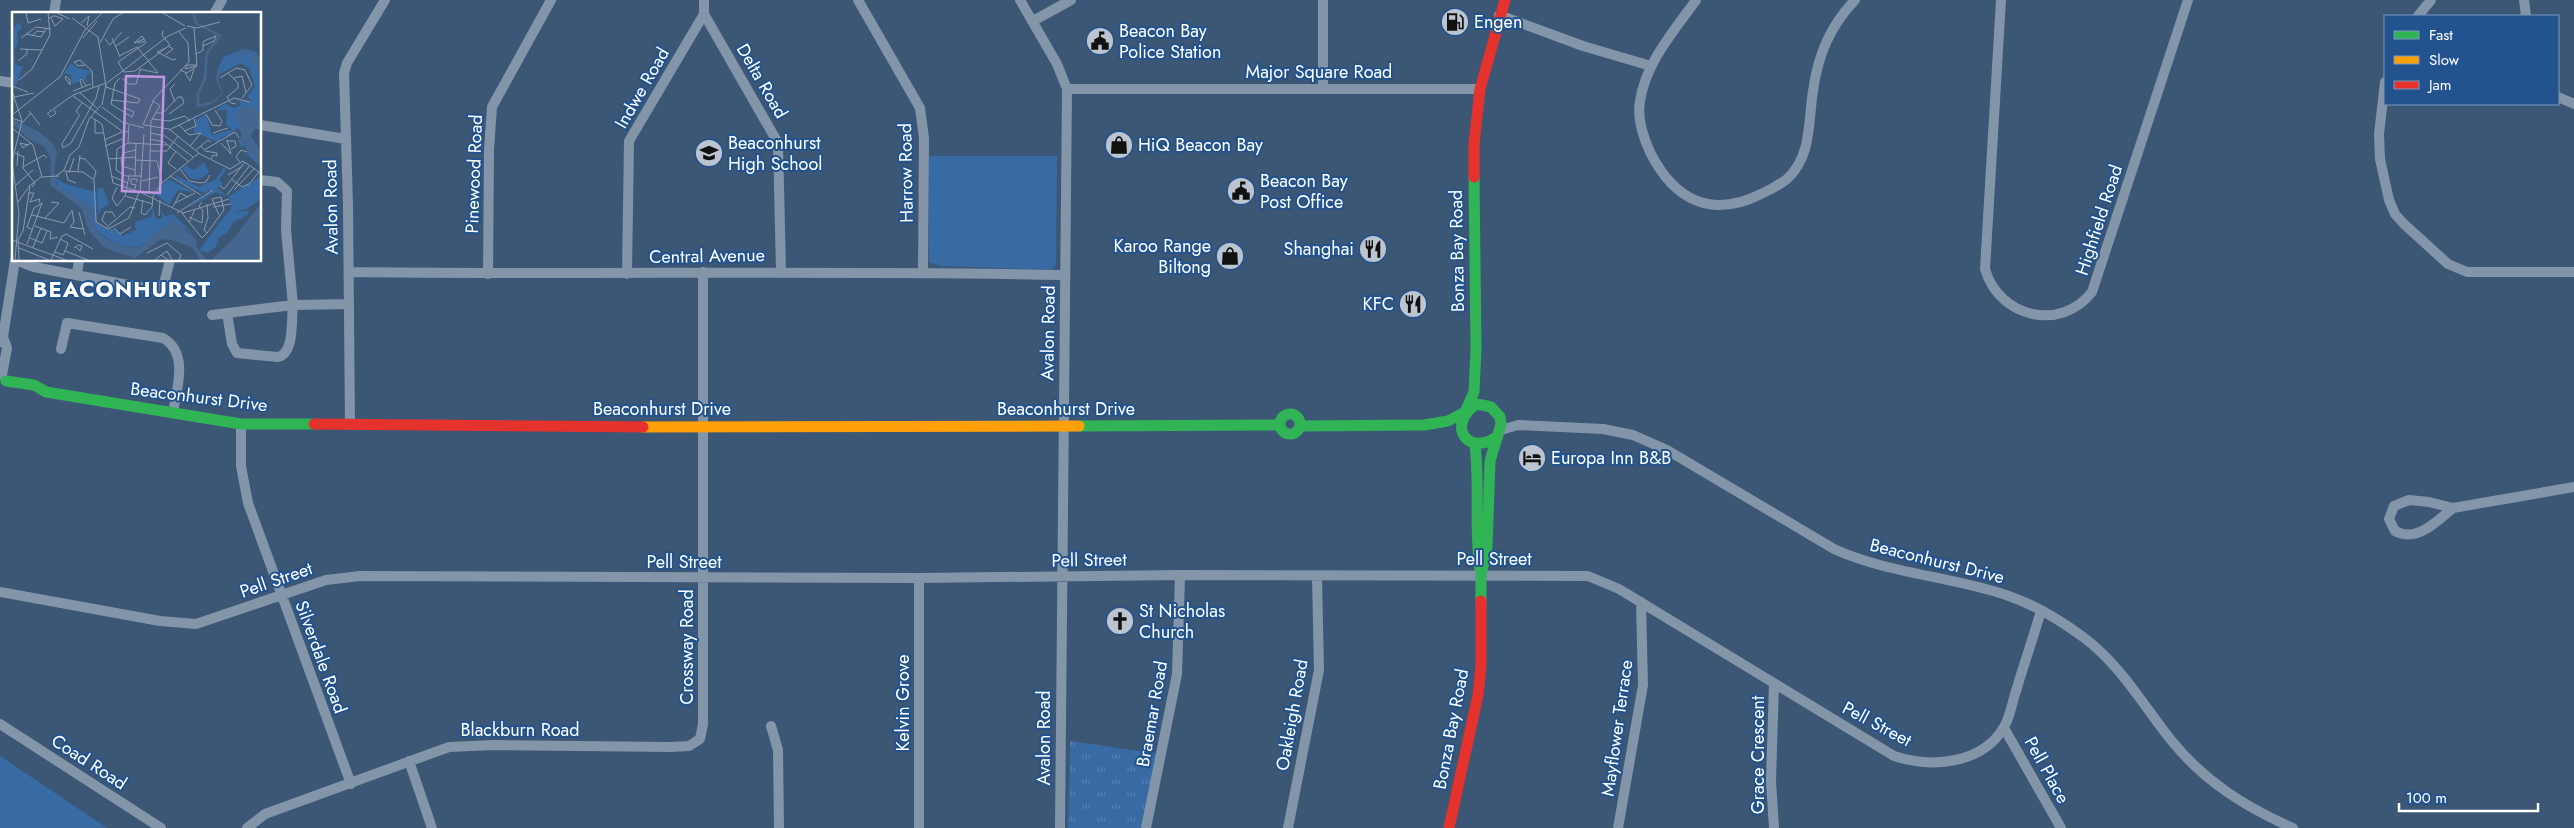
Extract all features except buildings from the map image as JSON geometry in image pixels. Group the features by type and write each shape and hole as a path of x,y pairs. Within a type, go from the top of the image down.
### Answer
{"street":[{"path":"215,12 222,0"},
{"name":"Avalon Road","path":"350,425 345,68 385,0"},
{"name":"Pinewood Road","path":"488,274 492,107 551,0"},
{"name":"Delta Road","path":"704,0 704,14 778,143 781,271"},
{"name":"Harrow Road","path":"858,0 920,108 924,138 923,272"},
{"name":"Avalon Road","path":"1020,0 1057,64 1067,89 1060,828"},
{"path":"1033,21 1071,0"},
{"path":"1323,0 1323,88"},
{"name":"Bonza Bay Road","path":"1465,412 1474,392 1476,264 1474,144 1480,89 1499,15 1505,0"},
{"path":"1696,0 1650,66 1642,89 1640,116 1646,144 1665,177 1678,191 1704,203 1723,206 1737,204 1780,184 1792,174 1803,158 1808,138 1813,90 1825,43 1836,22 1854,0"},
{"name":"Highfield Road","path":"2000,0 1985,269 1992,286 2006,302 2016,309 2044,315 2069,312 2085,301 2092,292 2188,0"},
{"path":"2419,15 2430,0"},
{"path":"2524,0 2526,15"},
{"name":"Indwe Road","path":"627,274 629,141 704,14"},
{"path":"1499,15 1583,46 1650,66"},
{"name":"Major Square Road","path":"1067,89 1480,89"},
{"name":"Bonza Bay Road","path":"1480,89 1483,146 1484,390 1493,409"},
{"path":"2384,91 2379,134 2380,159 2389,200 2404,224 2448,264 2467,272 2574,272"},
{"path":"2559,97 2574,104"},
{"path":"261,125 346,139"},
{"path":"227,313 232,344 237,353 278,357 282,356 288,348 293,305 286,230 286,191 277,182 261,180"},
{"path":"3,382 6,348 2,340 15,261"},
{"path":"17,261 34,268 149,288 159,288 167,280 170,261"},
{"path":"77,274 79,261"},
{"name":"Central Avenue","path":"349,272 627,274 781,271 1065,275"},
{"name":"Crossway Road","path":"689,746 700,739 703,724 703,272"},
{"path":"212,315 293,305 349,304"},
{"path":"61,349 67,323 163,338 173,346 179,360 173,412"},
{"name":"Beaconhurst Drive","path":"3,382 34,385 46,392 241,424 1063,427 1279,424 1282,431 1287,434 1294,434 1300,426 1424,425"},
{"path":"1477,404 1493,409 1500,417 1499,433 1488,444 1475,445 1464,437 1424,425 1448,421 1477,404"},
{"name":"Beaconhurst Drive","path":"1493,409 1518,425"},
{"path":"1464,437 1460,425 1465,412"},
{"name":"Silverdale Road","path":"241,424 243,482 351,784"},
{"name":"Beaconhurst Drive","path":"1499,433 1518,425 1603,429 1633,435 1667,450 1834,549 1853,558 1880,567 1993,591 2020,600 2081,636 2107,658 2170,739 2198,770 2249,807 2293,828"},
{"name":"Bonza Bay Road","path":"1481,575 1487,547 1490,461 1499,433"},
{"name":"Bonza Bay Road","path":"1449,828 1478,695 1481,666 1481,575 1476,546 1478,466 1475,445"},
{"path":"2454,508 2424,530 2408,536 2395,531 2389,519 2394,506 2409,500 2429,502 2454,508 2574,488"},
{"name":"Pell Street","path":"0,592 185,624 205,622 326,580 360,576 703,578 1180,575 1317,577 1588,576 1610,584 1641,602 1886,752 1906,760 1934,762 1965,758 1988,744 2004,728 2041,611"},
{"name":"Braemar Road","path":"1146,828 1177,674 1180,575"},
{"name":"Oakleigh Road","path":"1288,828 1319,670 1317,577"},
{"name":"Kelvin Grove","path":"919,578 919,828"},
{"name":"Mayflower Terrace","path":"1618,828 1643,685 1641,602"},
{"name":"Grace Crescent","path":"1774,683 1771,781 1774,828"},
{"name":"Coad Road","path":"0,724 161,828"},
{"path":"771,726 778,750 779,828"},
{"name":"Pell Place","path":"2004,728 2061,828"},
{"name":"Blackburn Road","path":"247,828 265,814 449,747 689,746"},
{"path":"409,761 432,828"}],"green space":[{"path":"929,156 1057,156 1056,264 1052,270 940,266 929,262"},
{"path":"1070,741 1160,754 1145,828 1068,828"},
{"path":"0,756 107,828 0,828"}],"traffic: fast":[{"path":"1300,426 1424,425 1448,421 1465,412 1474,392 1476,349 1474,177"},
{"path":"6,381 34,385 46,392 241,424 314,424"},
{"path":"1481,601 1481,575 1487,547 1490,461 1501,424 1500,417 1491,407 1477,404 1467,412 1462,429 1464,436 1470,441 1478,443 1487,442 1498,436"},
{"path":"1286,414 1294,414 1300,420 1300,424 1300,428 1294,434 1286,434 1280,428 1280,420 1286,414"},
{"path":"1079,426 1279,425"},
{"path":"1475,445 1477,538 1480,569"}],"traffic: slow":[{"path":"643,427 1079,426"}],"traffic: jam":[{"path":"1474,177 1474,144 1480,89 1505,0"},
{"path":"314,424 643,427"},
{"path":"1449,828 1478,695 1481,666 1481,601"}],"place":[{"name":"Engen","path":"1455,22"},
{"name":"Beacon Bay Police Station","path":"1100,41"},
{"name":"HiQ Beacon Bay","path":"1119,145"},
{"name":"Beaconhurst High School","path":"709,153"},
{"name":"Beacon Bay Post Office","path":"1241,191"},
{"name":"Shanghai","path":"1373,249"},
{"name":"Karoo Range Biltong","path":"1230,256"},
{"name":"KFC","path":"1413,304"},
{"name":"Europa Inn B&B","path":"1532,458"},
{"name":"St Nicholas Church","path":"1120,621"}],"district":[{"name":"BEACONHURST","path":"122,289"}]}
